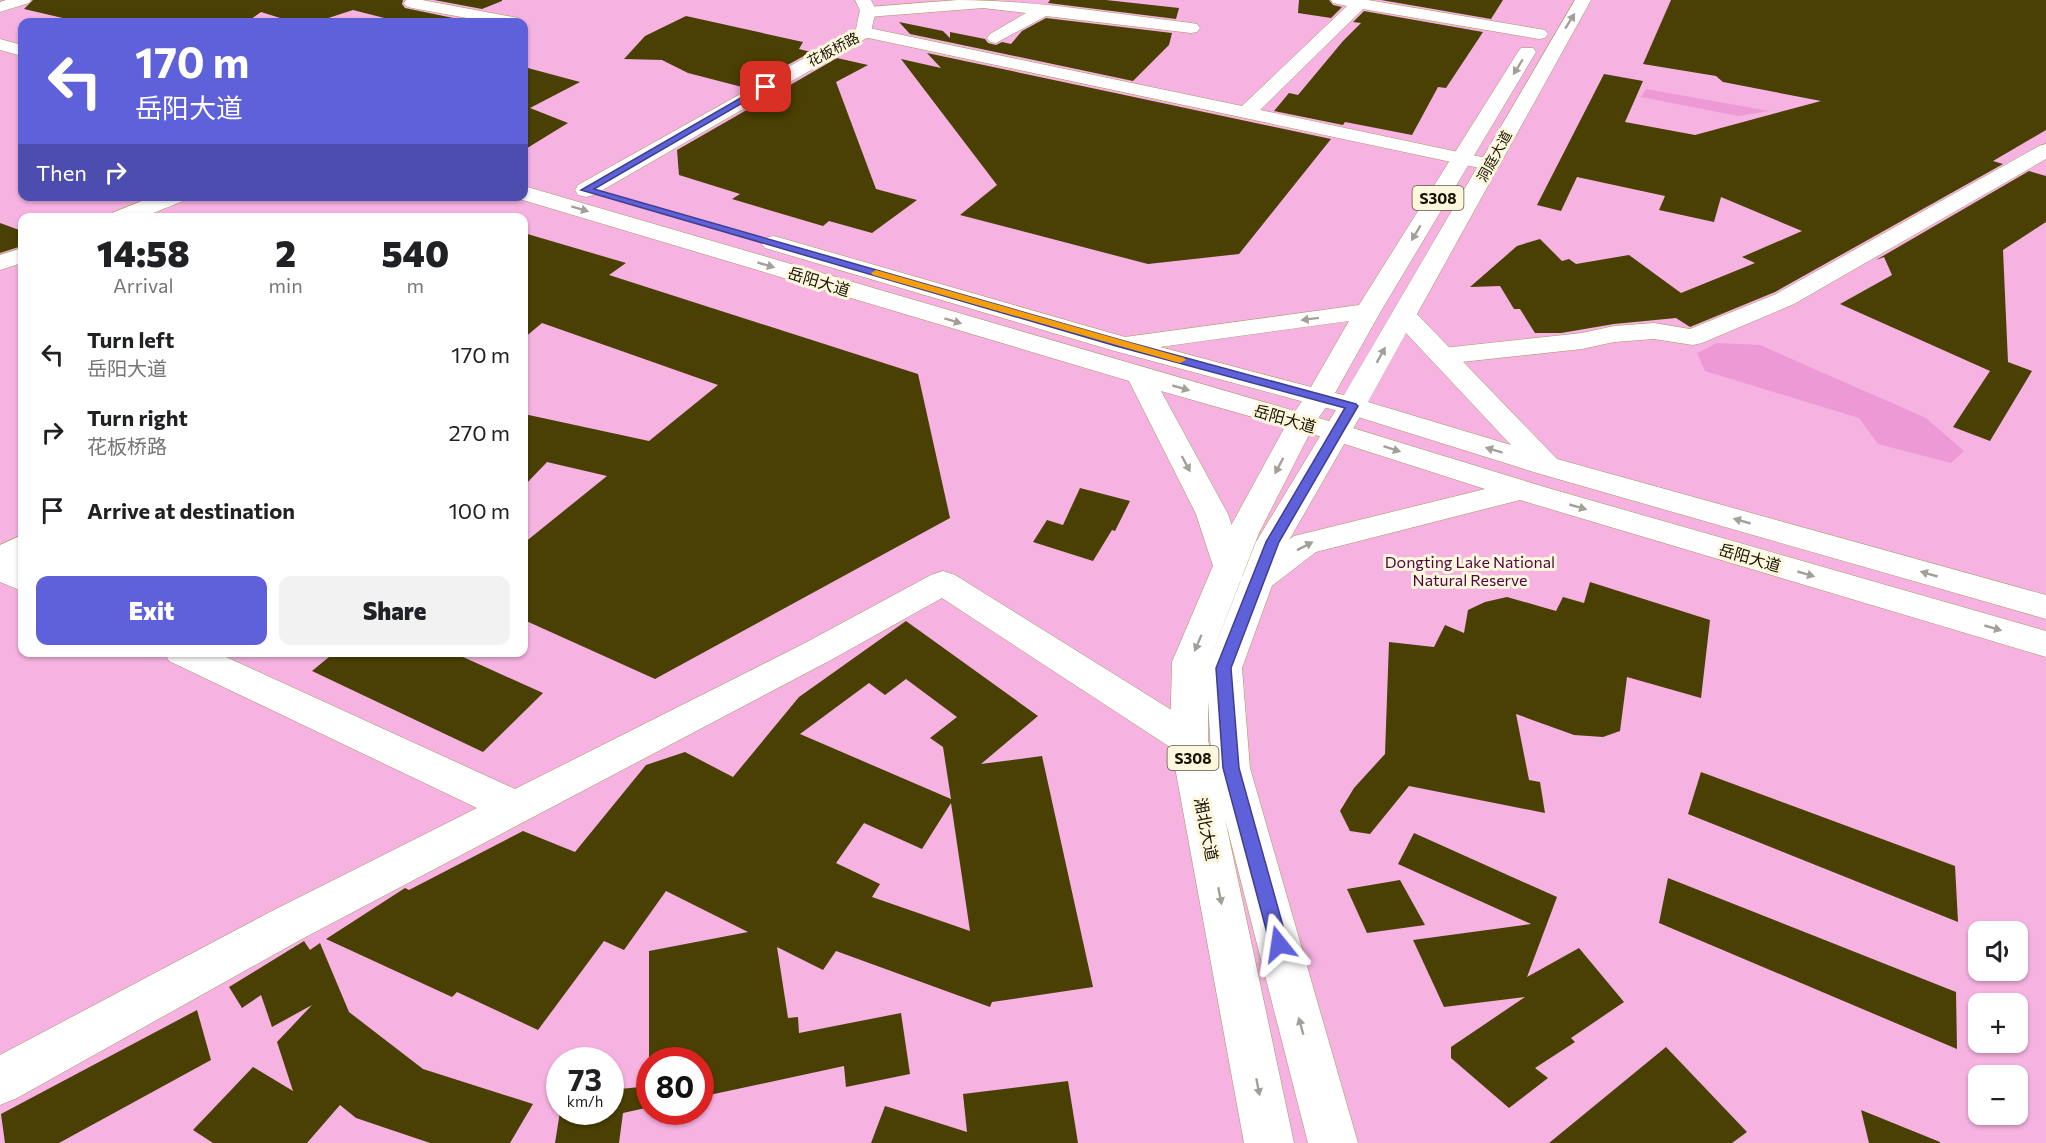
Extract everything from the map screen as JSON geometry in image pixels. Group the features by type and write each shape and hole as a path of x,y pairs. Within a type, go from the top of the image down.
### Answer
{"main road":[{"path":"0,7 23,0"},
{"path":"1339,0 1539,34"},
{"name":"洞庭大道","path":"1327,414 1368,311 1561,0"},
{"name":"洞庭大道","path":"1327,414 1404,315 1583,0"},
{"path":"412,3 492,18"},
{"path":"865,6 983,3 1191,28"},
{"path":"1246,113 1360,3"},
{"name":"花板桥路","path":"576,187 864,33 865,6"},
{"path":"996,39 1043,10"},
{"name":"花板桥路","path":"576,187 845,27 846,19"},
{"path":"0,27 18,32"},
{"path":"864,33 1489,164"},
{"path":"0,44 18,50"},
{"path":"1443,356 1582,341 1614,334 1654,331 1693,337 1785,299 2046,150"},
{"name":"岳阳大道","path":"528,173 1120,344 1327,414 1521,490 2046,644"},
{"name":"岳阳大道","path":"528,194 1139,375 1327,414 1548,466 2046,608"},
{"path":"132,213 162,201"},
{"path":"0,263 18,256"},
{"path":"1120,344 1368,311"},
{"path":"1404,315 1548,466"},
{"path":"1139,375 1243,573 1305,544 1521,490"},
{"name":"湘北大道","path":"1269,1143 1190,740 1190,662 1243,573 1272,542 1327,414"},
{"path":"0,560 18,549"},
{"path":"0,569 18,577"},
{"name":"湘北大道","path":"1243,573 1224,668 1231,768 1332,1143"},
{"path":"0,1081 285,926 817,651 943,583 1190,740"},
{"path":"192,657 515,807"}],"green space":[{"name":"Dongting Lake National Natural Reserve","path":"0,0 2046,0 2046,1143 0,1143"}],"shaded area":[{"path":"1646,89 1769,111 1738,116 1641,97"},
{"path":"1717,343 1760,345 1926,418 1964,451 1951,463 1878,444 1859,418 1705,371 1697,353"}],"building":[{"path":"33,0 403,0 402,4 405,8 453,18 384,18 353,10 328,18 280,18 261,12 253,18 63,18 24,9"},
{"path":"434,0 502,0 502,1 482,9"},
{"path":"1050,0 1106,0 1179,8 1176,19 1048,3"},
{"path":"1299,0 1329,0 1333,5 1342,7 1331,18 1298,13"},
{"path":"1381,0 1503,0 1491,19"},
{"path":"1671,0 2046,0 2046,130 1993,161 2003,164 1775,292 1690,327 1676,318 1614,324 1561,333 1535,333 1520,309 1514,309 1500,286 1470,287 1517,246 1540,239 1562,261 1569,259 1576,264 1629,255 1681,293 1755,263 1742,257 1802,231 1721,197 1714,222 1659,210 1665,196 1577,177 1561,211 1537,205 1604,74 1643,81 1625,122 1695,135 1821,101 1723,82 1716,76 1643,64"},
{"path":"1364,11 1483,32 1446,88 1438,87 1412,135 1345,122 1343,125 1274,111 1289,93 1298,95 1361,23 1353,22"},
{"path":"686,16 803,42 799,49 811,52 746,88 688,73 662,60 624,59 645,36"},
{"path":"1046,18 1172,33 1169,45 1133,81 910,34 899,22 943,31 950,38 950,32 985,39 988,43 996,45 1002,42 1011,44 1022,31"},
{"path":"927,53 1331,139 1239,254 1148,264 960,215 997,185 901,59 941,68"},
{"path":"837,58 868,65 836,82 876,189 917,200 872,233 829,221 823,226 732,199 740,194 679,175 677,150"},
{"path":"528,68 580,82 530,108 568,123 528,148"},
{"path":"2029,171 2046,176 2046,222 2003,250 2008,362 2032,371 1990,441 1953,427 1990,371 1840,304 1892,275 1884,257 1876,260"},
{"path":"0,223 18,230 18,247 0,253"},
{"path":"528,234 626,263 609,275 918,374 950,518 655,679 528,622 528,540 607,476 547,462 528,482 528,415 649,441 718,385 542,323 528,335"},
{"path":"1080,488 1130,501 1115,531 1112,530 1093,561 1033,542 1047,520 1063,525"},
{"path":"1590,582 1710,620 1701,698 1627,677 1620,731 1603,737 1574,735 1516,714 1529,780 1540,782 1545,813 1409,786 1370,834 1350,831 1340,811 1354,788 1385,754 1389,642 1434,647 1445,625 1464,633 1468,610 1485,602 1507,597 1556,611 1563,597 1584,603"},
{"path":"906,621 1038,716 981,764 1042,756 1093,987 992,1002 990,1007 836,951 823,970 777,947 788,1018 798,1017 799,1033 901,1013 910,1074 846,1087 844,1066 714,1094 714,1047 649,1047 649,951 748,932 666,891 624,950 604,941 538,1030 457,992 452,997 326,939 405,888 409,890 523,831 575,852 646,765 685,752 733,777 799,697","holes":["906,679 957,717 930,738 943,747 951,799 800,734 869,683 885,695","951,803 970,931 872,897 880,884 836,863 864,823 922,849"]},
{"path":"329,657 463,657 543,693 483,752 312,671"},
{"path":"1701,772 1955,866 1958,922 1688,814"},
{"path":"1414,833 1557,897 1527,977 1579,948 1624,1002 1571,1038 1575,1042 1535,1068 1548,1078 1509,1108 1451,1058 1451,1047 1525,997 1444,1007 1413,940 1531,924 1398,864"},
{"path":"1668,878 1956,992 1957,1049 1659,923"},
{"path":"1400,880 1425,925 1367,933 1347,889"},
{"path":"304,941 310,950 320,943 349,1012 423,1069 533,1104 510,1143 430,1143 356,1118 340,1105 307,1143 213,1143 193,1130 253,1067 293,1091 277,1042 312,1005 272,1027 261,995 242,1008 229,987"},
{"path":"197,1010 211,1060 59,1143 5,1143 1,1114"},
{"path":"1666,1047 1747,1132 1732,1143 1549,1143"},
{"path":"1068,1081 1078,1143 871,1143 885,1106 967,1132 963,1094"},
{"path":"636,1087 636,1110 624,1113 624,1089"},
{"path":"1861,1110 1940,1142 1940,1143 1869,1143"},
{"path":"558,1125 621,1125 619,1143 555,1143"}],"slow traffic":[{"path":"876,273 1180,360"}],"route":[{"path":"766,87 586,190 1120,344 1352,406 1272,542 1224,668 1231,768 1279,944"}]}
